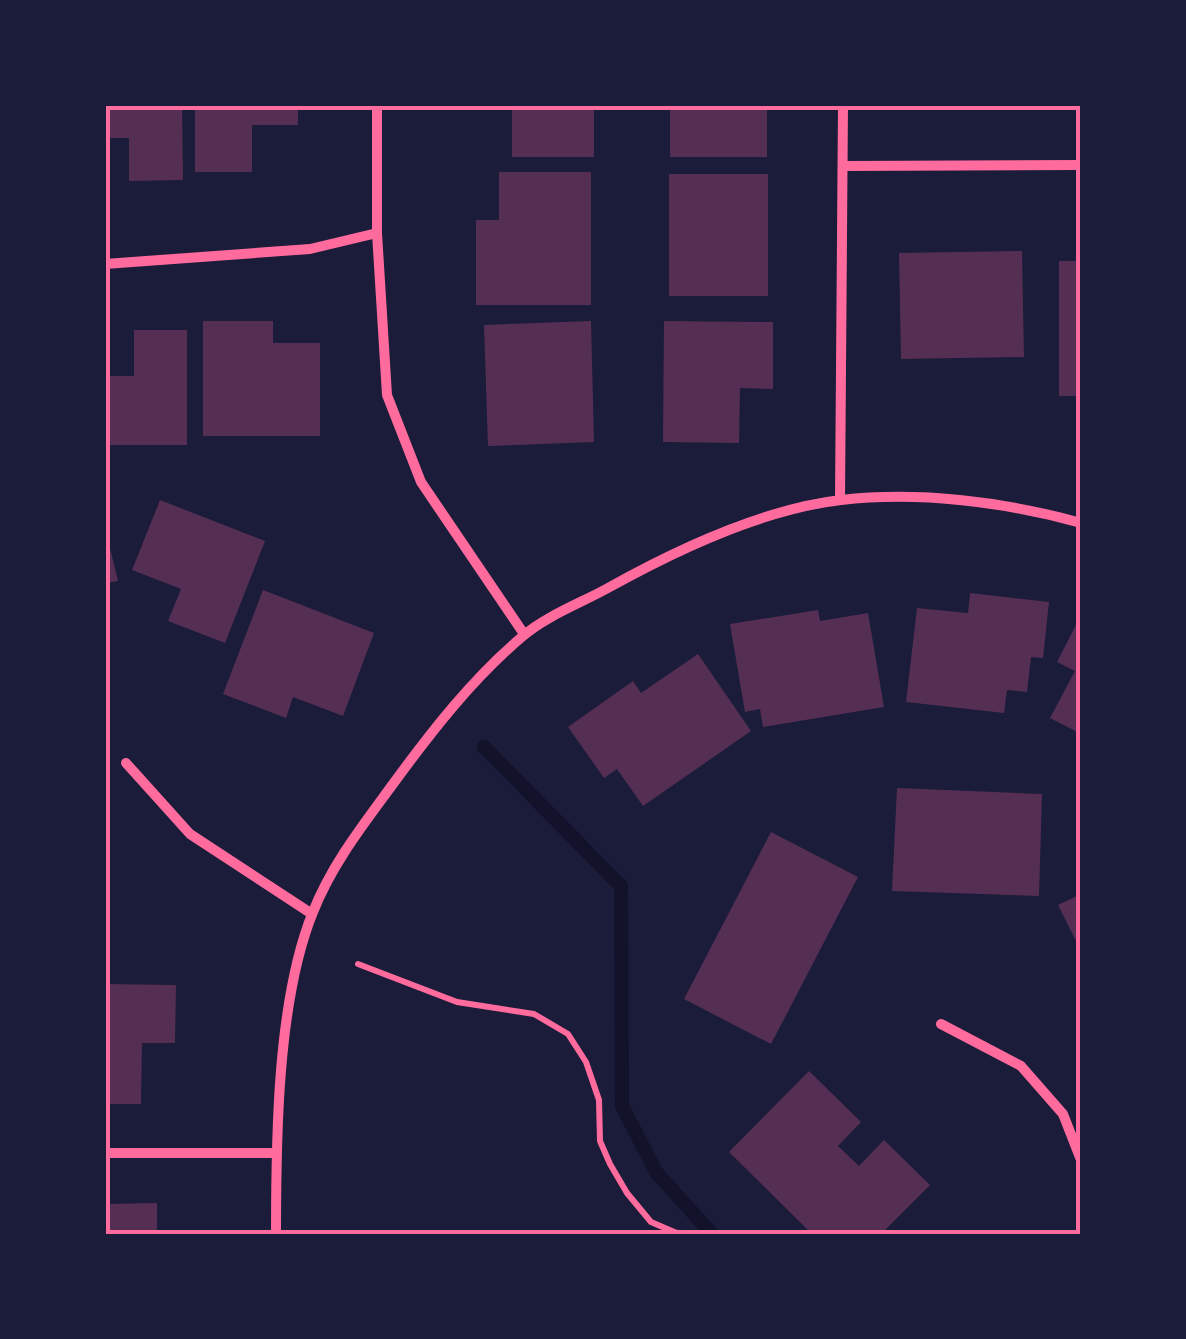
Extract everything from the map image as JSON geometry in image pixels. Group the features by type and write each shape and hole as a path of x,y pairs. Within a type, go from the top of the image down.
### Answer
{"street":[{"path":"377,105 377,233 387,395 421,482 524,634"},
{"path":"840,500 843,105"},
{"path":"843,166 1081,166"},
{"path":"105,264 310,249 377,233"},
{"path":"276,1234 276,1153 289,1003 312,914 340,856 435,726 524,634 659,560 754,521 840,500 956,498 1034,510 1081,523"},
{"path":"126,763 190,834 312,914"},
{"path":"941,1024 1021,1066 1064,1114 1081,1160"},
{"path":"105,1154 276,1153"}],"path":[{"path":"358,964 457,1002 534,1014 568,1034 586,1062 599,1100 600,1141 610,1164 651,1222 679,1234"}],"building":[{"path":"105,105 182,105 183,180 129,181 129,138 105,138"},
{"path":"195,105 298,105 298,125 252,125 252,172 195,172"},
{"path":"512,105 594,105 594,157 512,157"},
{"path":"670,105 767,105 767,157 670,157"},
{"path":"499,172 591,172 591,305 476,305 476,220 499,220"},
{"path":"669,174 768,174 768,296 669,296"},
{"path":"1022,251 1024,357 901,359 899,253"},
{"path":"1059,261 1081,261 1081,396 1059,396"},
{"path":"203,321 273,321 273,343 320,343 320,436 203,436"},
{"path":"591,321 594,442 488,446 484,325"},
{"path":"664,321 773,322 773,389 740,388 739,443 663,442"},
{"path":"134,330 187,330 187,445 105,445 105,376 134,376"},
{"path":"160,500 265,541 225,643 168,621 181,589 132,570"},
{"path":"105,527 118,581 105,583"},
{"path":"263,590 374,633 343,716 293,697 286,718 223,694"},
{"path":"970,593 1049,602 1043,658 1031,657 1027,692 1007,690 1004,713 906,702 917,608 968,613"},
{"path":"818,610 820,621 868,613 884,707 763,727 760,709 745,712 730,624"},
{"path":"1081,615 1081,734 1050,718 1075,671 1057,662"},
{"path":"698,654 751,731 643,806 617,769 604,778 568,727 633,681 641,693"},
{"path":"897,788 1042,794 1039,896 892,891"},
{"path":"771,832 858,877 771,1044 684,999"},
{"path":"1081,894 1081,951 1058,905"},
{"path":"105,984 176,985 175,1043 142,1043 141,1104 105,1104"},
{"path":"809,1071 861,1122 838,1146 859,1166 884,1140 930,1185 881,1234 812,1234 729,1152"},
{"path":"157,1203 157,1234 105,1234 105,1204"}],"waterway":[{"path":"484,747 621,886 622,1106 656,1172 712,1234"}]}
